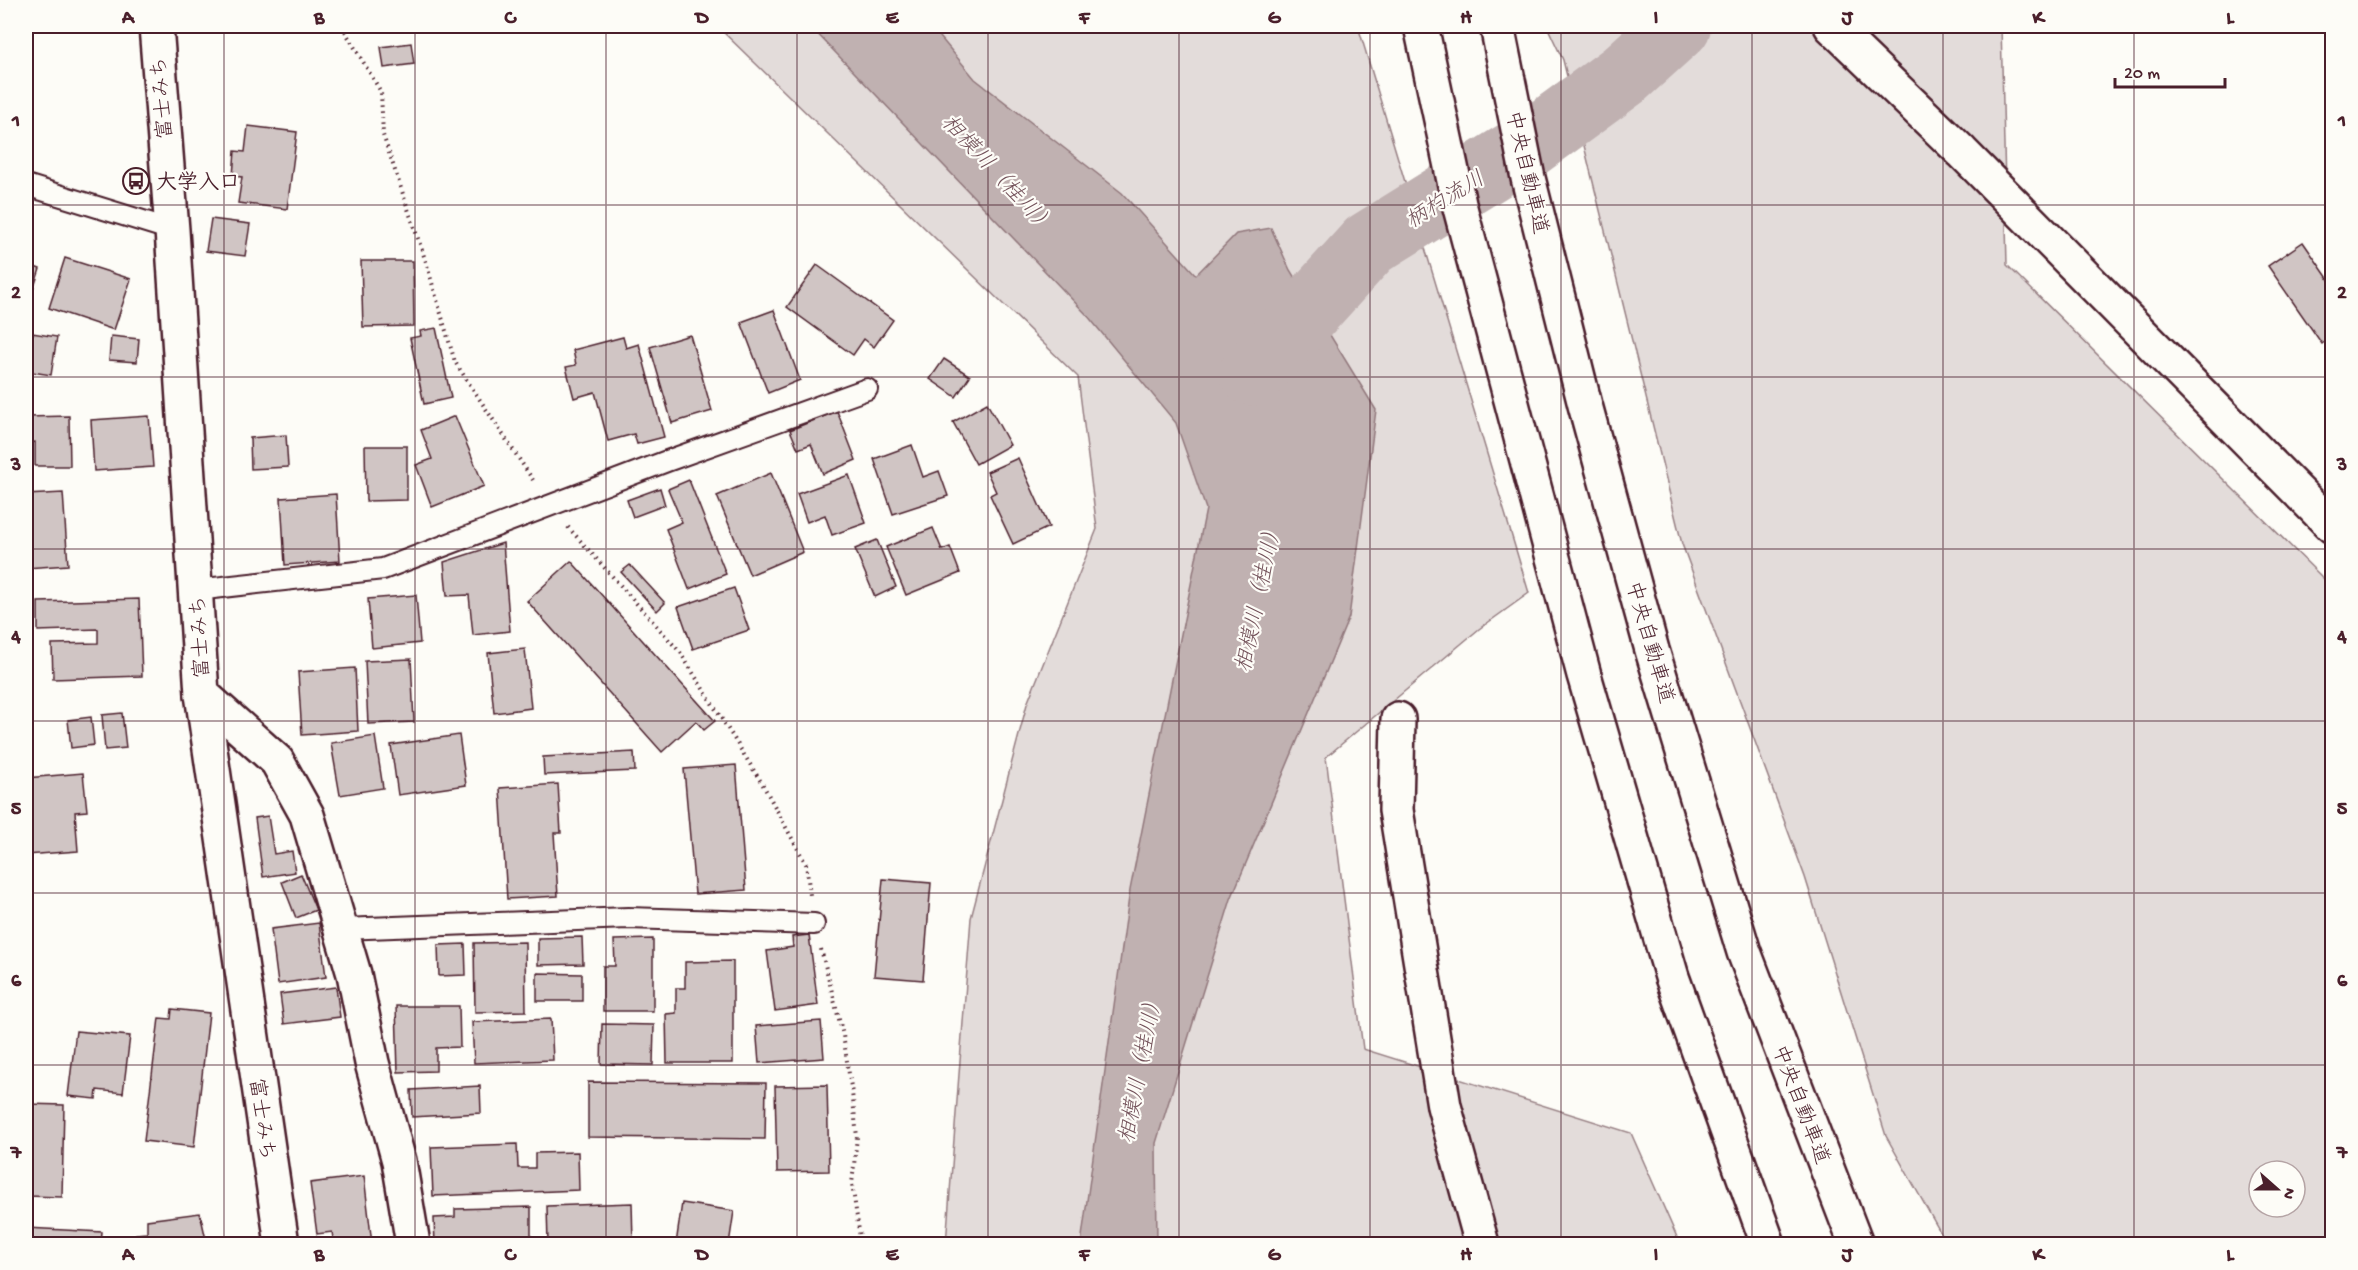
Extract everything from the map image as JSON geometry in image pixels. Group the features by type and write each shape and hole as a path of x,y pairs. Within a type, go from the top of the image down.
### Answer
{"main road":[{"name":"富士みち","path":"156,26 172,230 202,693 282,1245"},
{"path":"1421,26 1459,204 1584,675 1672,977 1767,1241"},
{"name":"中央自動車道","path":"1497,26 1528,178 1585,405 1652,650 1744,952 1856,1245"},
{"path":"1831,26 1962,152 2332,526"},
{"path":"202,693 277,761 307,815 342,929 372,1062 399,1161 413,1245"},
{"path":"1398,719 1395,810 1444,1106 1482,1245"}],"lane":[{"path":"26,184 172,230"},
{"path":"196,590 384,569 668,461 867,389"},
{"path":"342,929 628,918 814,924"}],"path":[{"path":"342,26 381,92 382,135 422,251 455,362 550,507 687,662 763,784 806,864 814,924 843,1035 853,1100 856,1137 852,1184 861,1245"}],"shaded area":[{"path":"717,26 1358,26 1529,593 1479,629 1326,757 1363,1049 1631,1133 1680,1244 946,1244 971,918 1027,704 1097,529 1078,377"},
{"path":"1547,26 2001,26 2007,265 2332,587 2332,1244 1947,1244 1886,1136 1805,877 1682,544 1563,60"}],"water":[{"name":"相模川（桂川）","path":"810,26 931,26 975,79 1122,193 1196,275 1236,234 1271,228 1290,270 1376,410 1349,617 1231,899 1156,1143 1157,1244 1081,1244 1130,890 1206,509 1176,423 1087,315"}],"building":[{"path":"411,43 414,64 384,68 381,47"},
{"path":"248,126 297,132 287,209 238,203 242,177 233,176 235,151 245,152"},
{"path":"137,175 138,187 132,188 131,176"},
{"path":"211,219 250,224 245,256 206,251"},
{"path":"2303,242 2332,284 2332,336 2322,344 2268,266"},
{"path":"65,258 131,279 114,330 49,308"},
{"path":"361,261 413,261 414,326 363,327"},
{"path":"26,264 40,269 26,311"},
{"path":"817,265 893,320 874,347 864,339 853,355 787,307"},
{"path":"774,310 800,380 768,393 741,322"},
{"path":"436,328 451,398 424,404 410,338 421,336 420,331"},
{"path":"26,332 57,337 51,375 26,371"},
{"path":"690,335 712,411 672,423 650,347"},
{"path":"111,336 139,339 137,362 109,360"},
{"path":"623,337 626,348 639,344 664,437 637,444 634,434 608,441 595,392 574,398 566,367 576,365 573,350"},
{"path":"944,359 970,376 956,397 930,379"},
{"path":"987,403 1010,445 976,464 953,422"},
{"path":"837,411 856,460 823,474 811,444 798,449 790,430"},
{"path":"69,416 70,466 35,466 35,442 26,443 26,417"},
{"path":"149,416 153,467 94,471 91,420"},
{"path":"455,416 484,486 432,507 416,465 432,459 421,430"},
{"path":"286,435 288,467 251,469 250,438"},
{"path":"912,445 923,477 939,471 948,496 893,514 874,459"},
{"path":"365,446 407,446 407,500 366,501"},
{"path":"1018,458 1049,527 1013,544 990,495 996,492 987,472"},
{"path":"771,473 803,552 750,575 717,496"},
{"path":"849,475 866,523 832,535 825,515 807,522 797,494"},
{"path":"689,480 726,574 689,589 666,529 682,522 668,489"},
{"path":"660,488 665,505 633,517 627,500"},
{"path":"63,493 68,565 26,568 26,495"},
{"path":"336,494 340,561 285,565 281,498"},
{"path":"933,528 942,550 950,547 960,573 906,595 886,547"},
{"path":"877,540 896,587 875,597 855,549"},
{"path":"503,543 510,631 473,635 469,595 447,596 444,562"},
{"path":"571,561 715,721 704,730 696,721 662,752 527,601"},
{"path":"630,565 665,603 657,611 621,572"},
{"path":"734,588 749,630 693,649 678,607"},
{"path":"416,595 420,643 372,648 368,599"},
{"path":"139,599 142,676 53,679 52,644 98,643 98,629 38,631 38,602"},
{"path":"525,649 531,708 494,713 488,653"},
{"path":"411,659 414,722 368,724 365,661"},
{"path":"355,668 358,731 302,735 298,672"},
{"path":"122,713 126,748 105,750 102,715"},
{"path":"91,717 94,745 71,748 68,720"},
{"path":"459,735 466,785 398,795 391,745"},
{"path":"375,736 383,788 340,795 331,743"},
{"path":"634,752 635,771 544,775 543,757"},
{"path":"736,765 746,890 695,894 684,769"},
{"path":"83,773 87,811 75,812 78,851 26,855 26,778"},
{"path":"558,784 561,833 554,833 558,896 507,899 500,788"},
{"path":"268,816 274,854 292,851 295,872 263,877 255,818"},
{"path":"301,874 316,910 296,918 282,882"},
{"path":"883,879 931,883 923,980 874,976"},
{"path":"319,923 326,977 278,984 271,929"},
{"path":"809,935 818,1005 775,1011 767,951 793,947 792,937"},
{"path":"582,937 583,964 538,965 538,938"},
{"path":"653,939 653,1011 603,1011 603,966 615,966 614,940"},
{"path":"525,942 526,1011 475,1012 474,943"},
{"path":"465,944 466,975 439,976 438,945"},
{"path":"733,961 733,1063 667,1063 666,1014 676,1013 676,988 685,988 685,962"},
{"path":"537,973 582,974 582,1001 537,1001"},
{"path":"336,987 340,1017 284,1024 280,994"},
{"path":"396,1006 459,1006 460,1047 436,1048 436,1071 398,1072"},
{"path":"172,1009 209,1013 194,1147 144,1141 159,1018 171,1019"},
{"path":"551,1019 553,1060 474,1063 472,1022"},
{"path":"821,1021 824,1058 759,1063 756,1026"},
{"path":"602,1024 654,1025 653,1065 601,1064"},
{"path":"76,1031 130,1036 123,1093 97,1090 96,1099 68,1096"},
{"path":"588,1082 766,1083 765,1139 588,1137"},
{"path":"827,1085 829,1171 777,1172 775,1086"},
{"path":"480,1086 481,1113 412,1117 411,1090"},
{"path":"26,1104 64,1105 62,1197 26,1196"},
{"path":"517,1144 518,1168 535,1168 535,1153 578,1152 579,1190 433,1196 431,1147"},
{"path":"364,1176 372,1244 334,1244 332,1232 317,1234 310,1183"},
{"path":"632,1203 633,1243 548,1244 547,1206"},
{"path":"682,1203 734,1211 729,1244 676,1244"},
{"path":"531,1207 531,1244 435,1244 434,1218 455,1217 455,1209"},
{"path":"200,1213 207,1244 135,1244 136,1234 147,1233 147,1220"},
{"path":"26,1228 102,1232 101,1244 26,1244"}],"waterway":[{"name":"柄杓流川","path":"1252,373 1369,244 1527,146 1624,75 1678,26"}],"place":[{"name":"大学入口","path":"136,181"}]}
